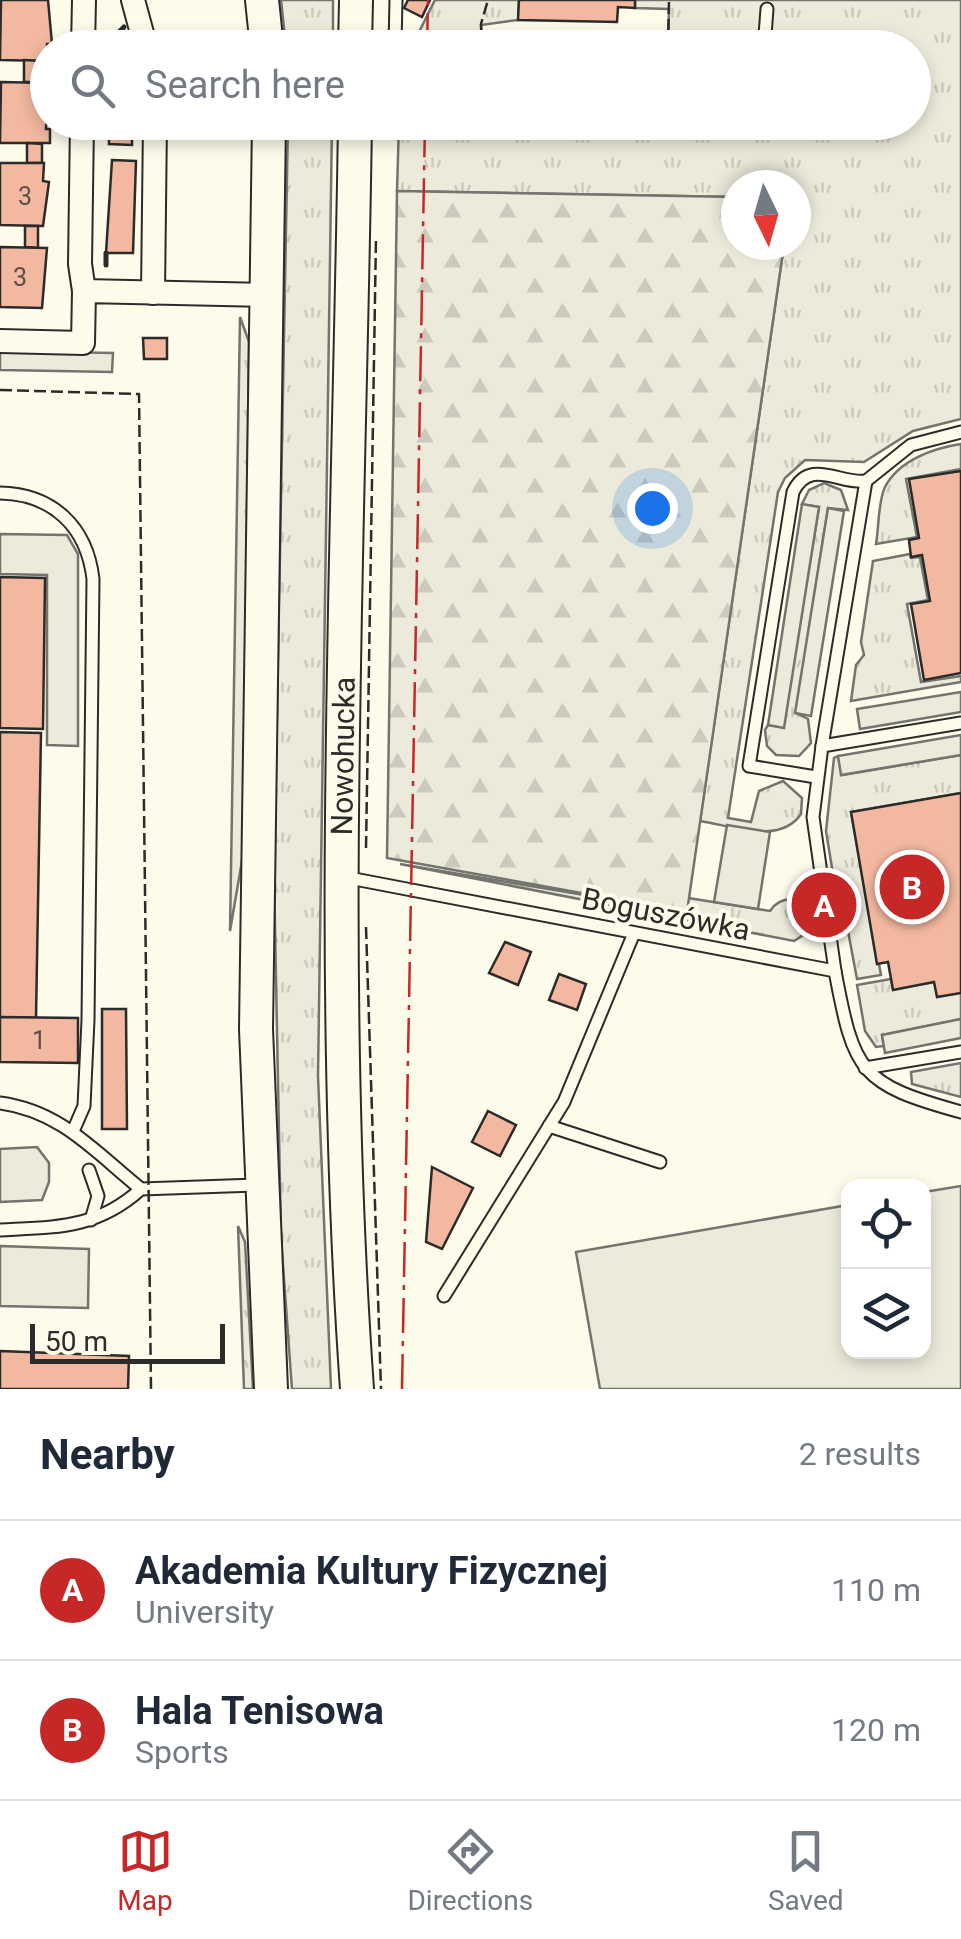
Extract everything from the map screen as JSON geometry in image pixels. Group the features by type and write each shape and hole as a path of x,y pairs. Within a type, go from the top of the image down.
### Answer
{"main road":[{"path":"262,0 266,30"},
{"path":"355,30 356,0"},
{"path":"269,140 256,952 259,1185 270,1389"},
{"name":"Nowohucka","path":"355,140 340,876 344,1168 357,1389"}],"street":[{"path":"83,30 84,0"},
{"path":"133,0 141,30"},
{"path":"0,341 82,343 82,140"},
{"path":"153,293 155,140"},
{"path":"84,292 266,295"}],"lane":[{"path":"396,0 397,30"},
{"path":"765,30 767,9"},
{"path":"961,432 911,445 866,482 816,776 814,836 847,1035 865,1068 896,1093 961,1112"},
{"path":"816,776 750,766 790,502 797,484 816,474 866,482"},
{"path":"0,493 26,494 64,515 77,527 90,552 88,1020 84,1106 74,1129"},
{"path":"822,746 961,723"},
{"name":"Boguszówka","path":"340,876 836,971"},
{"path":"444,1296 564,1102 634,934"},
{"path":"865,1068 961,1052"},
{"path":"0,1103 26,1106 74,1129 91,1150 141,1189 259,1185"},
{"path":"549,1126 660,1162"},
{"path":"89,1170 98,1196 91,1220"},
{"path":"0,1230 91,1220 116,1212 141,1189"}],"green space":[{"path":"281,0 333,0 333,30 284,30"},
{"path":"435,0 519,0 518,20 481,25 481,30 420,30"},
{"path":"635,0 961,0 961,419 913,431 864,462 805,460 785,478 778,492 728,818 751,822 759,791 783,781 802,798 801,814 781,829 769,831 700,821 782,260 811,260 811,170 721,170 721,197 397,191 398,140 931,140 931,30 668,30 669,9 635,8"},
{"path":"288,140 332,140 318,1076 331,1389 292,1389 281,1238 274,874"},
{"path":"397,191 721,197 721,260 782,260 687,912 387,858"},
{"path":"240,317 249,342 243,855 230,931"},
{"path":"961,444 961,469 906,479 917,537 876,544 881,499 891,478 918,457"},
{"path":"824,483 841,490 848,510 828,508 796,713 808,719 811,743 799,756 776,755 767,746 765,730 768,725 783,727 819,507 802,504 809,490"},
{"path":"910,554 911,558 920,557 928,600 907,604 921,682 961,676 961,682 851,701 856,665 864,655 861,642 873,561"},
{"path":"961,755 961,793 851,812 881,975 857,979 848,931 842,929 826,831 834,758 838,756 842,775"},
{"path":"400,864 686,912 688,898 770,911 782,901 797,900 808,903 815,919 808,920 805,934 794,941"},
{"path":"891,979 893,989 934,982 961,993 961,1019 882,1035 884,1046 876,1047 865,1031 857,985"},
{"path":"961,1063 961,1097 912,1084 911,1072"},
{"path":"961,1186 961,1389 600,1389 576,1252 841,1206 841,1359 931,1359 931,1191"},
{"path":"238,1226 245,1242 253,1389 244,1389"}],"shaded area":[{"path":"0,351 113,353 112,372 0,370"},
{"path":"802,504 819,507 784,728 768,725"},
{"path":"828,508 844,511 811,716 795,713"},
{"path":"0,534 67,535 78,554 78,746 47,745 47,575 0,574"},
{"path":"961,692 961,712 860,729 857,709"},
{"path":"961,735 961,755 841,775 838,756"},
{"path":"727,825 770,832 758,909 714,902"},
{"path":"961,1019 961,1038 885,1053 882,1035"},
{"path":"37,1147 49,1163 49,1182 42,1200 0,1202 0,1149"},
{"path":"0,1246 89,1249 88,1308 0,1306"}],"building":[{"path":"1,0 48,0 51,30 30,30 30,61 0,60"},
{"path":"408,0 430,0 422,17 404,8"},
{"path":"519,0 635,0 635,8 618,7 617,22 518,20"},
{"path":"24,60 30,60 30,82 24,82"},
{"path":"1,82 30,83 30,140 50,143 0,143"},
{"path":"109,140 132,140 132,145 109,144"},
{"path":"27,143 42,144 42,163 27,163"},
{"path":"112,160 136,161 133,253 106,253"},
{"path":"0,163 44,163 43,181 49,182 43,226 0,225"},
{"path":"25,226 38,226 38,248 25,247"},
{"path":"0,247 47,248 42,308 0,307"},
{"path":"143,338 167,338 167,359 144,359"},
{"path":"961,471 961,673 924,680 911,604 930,601 922,555 911,557 909,540 919,538 909,479"},
{"path":"0,577 45,578 43,729 0,728"},
{"path":"0,732 41,733 36,1018 0,1017"},
{"path":"961,793 961,993 937,997 934,982 893,990 888,962 877,964 851,812"},
{"path":"505,942 531,952 518,985 489,973"},
{"path":"559,974 586,984 577,1010 549,1000"},
{"path":"102,1009 126,1009 127,1129 102,1129"},
{"path":"0,1017 78,1018 78,1063 0,1062"},
{"path":"488,1111 516,1125 500,1156 472,1142"},
{"path":"432,1167 473,1188 442,1249 426,1242"},
{"path":"0,1351 129,1356 128,1389 0,1389"}],"fence":[{"path":"481,30 488,0"},
{"path":"668,30 669,0"},
{"path":"366,848 376,237"},
{"path":"0,390 139,394 151,1389"},
{"path":"366,927 381,1389"}],"wall":[{"path":"121,30 124,27"},
{"path":"106,253 106,265"}],"power":[{"path":"427,30 428,0"},
{"path":"402,1389 425,140"}],"place":[{"name":"Hala Tenisowa","path":"912,887"},
{"name":"Akademia Kultury Fizycznej","path":"824,905"}]}
